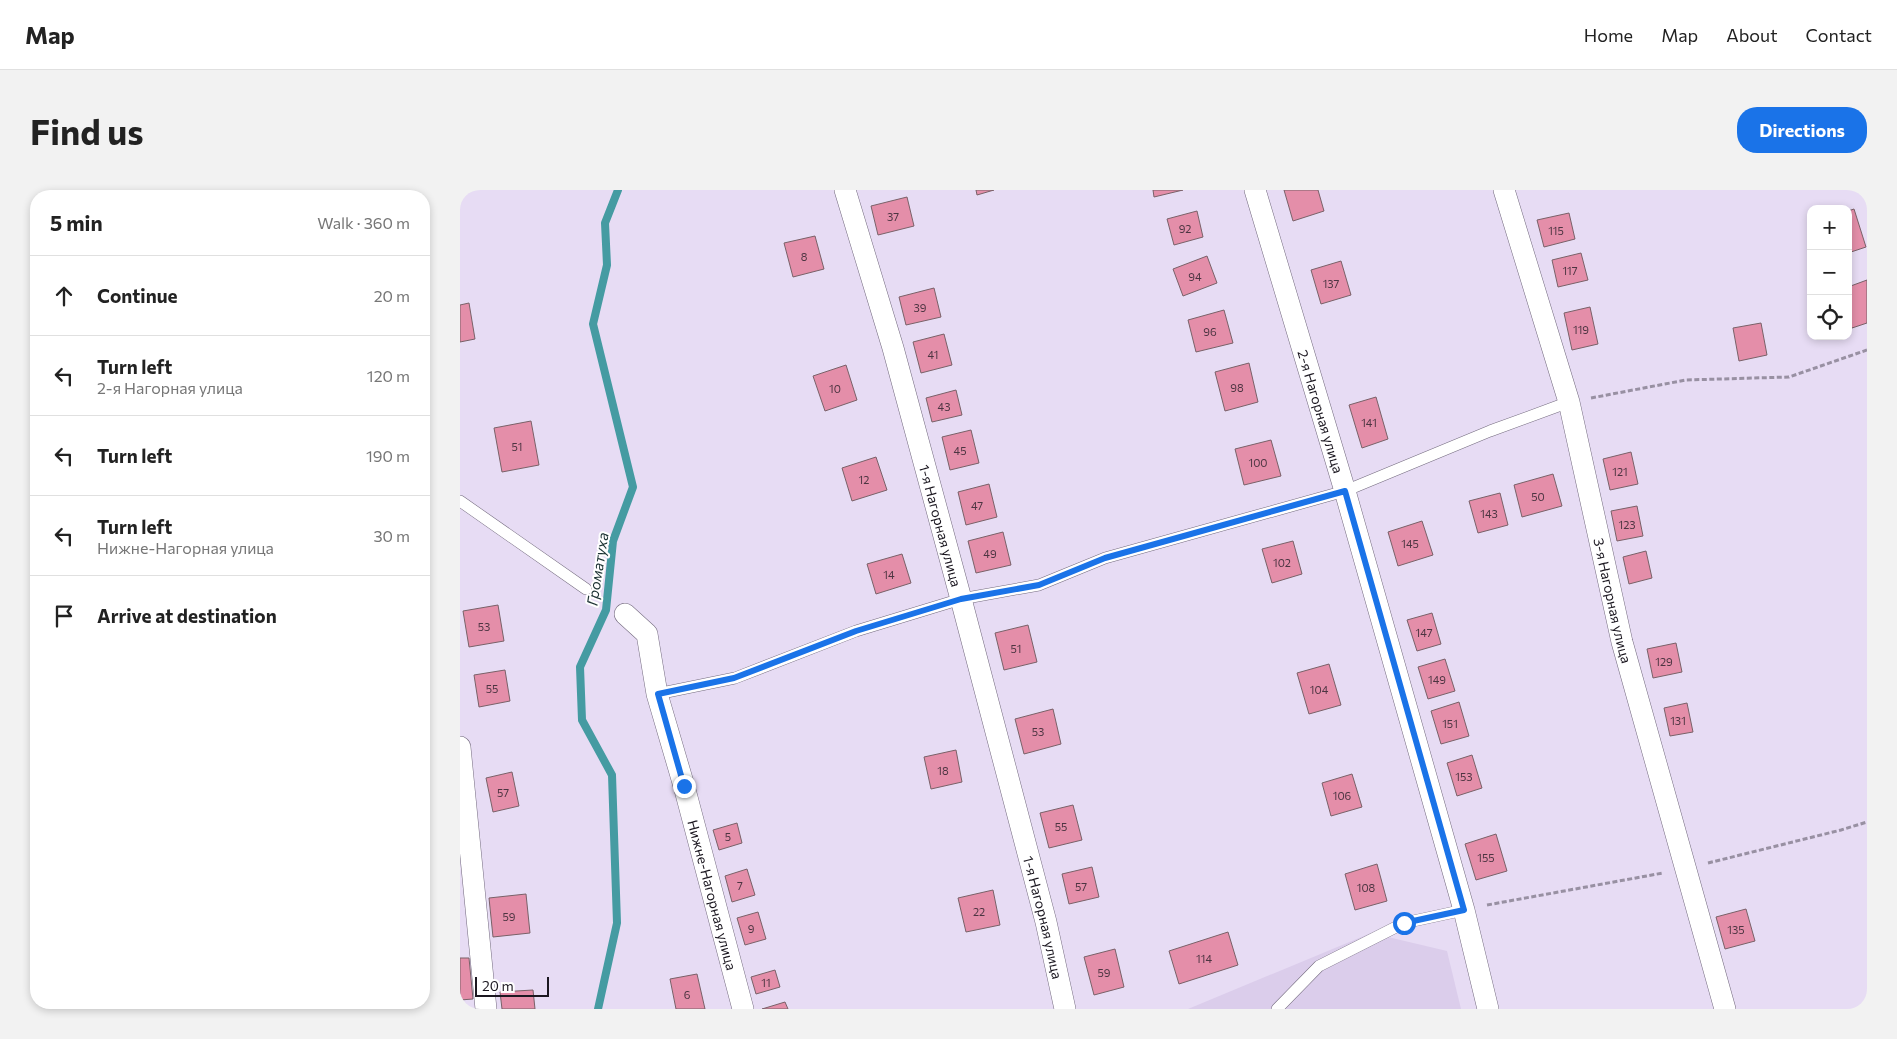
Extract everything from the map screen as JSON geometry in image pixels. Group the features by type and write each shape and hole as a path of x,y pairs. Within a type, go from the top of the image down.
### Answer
{"street":[{"name":"1-я Нагорная улица","path":"845,190 894,348 1046,922 1065,1009"},
{"name":"2-я Нагорная улица","path":"1255,190 1345,491 1464,910 1488,1009"},
{"name":"3-я Нагорная улица","path":"1504,190 1569,402 1622,642 1725,1009"},
{"name":"Нижне-Нагорная улица","path":"625,614 648,634 658,694 743,1009"},
{"path":"460,747 486,1009"}],"lane":[{"path":"658,694 734,678 856,631 961,599 1039,585 1105,558 1345,491 1490,431 1569,402"},
{"path":"460,502 586,589"},
{"path":"1277,1009 1319,966 1404,923 1464,910"}],"path":[{"path":"1569,402 1686,380 1789,377 1867,350"}],"shaded area":[{"path":"1371,933 1447,951 1461,1009 1188,1009"}],"building":[{"path":"976,190 994,190 977,195"},
{"path":"1153,190 1183,190 1154,197"},
{"path":"1284,190 1318,190 1324,211 1293,221"},
{"path":"907,197 914,226 878,235 871,206"},
{"path":"1854,209 1866,247 1852,252 1852,250 1852,210"},
{"path":"1197,211 1203,237 1174,245 1167,219"},
{"path":"1569,213 1575,239 1544,247 1537,220"},
{"path":"815,236 824,269 793,277 784,243"},
{"path":"1581,253 1588,280 1558,287 1552,260"},
{"path":"1207,256 1217,283 1183,296 1173,269"},
{"path":"1341,261 1351,295 1321,304 1311,270"},
{"path":"1867,280 1867,323 1852,328 1852,295 1852,286"},
{"path":"934,288 941,317 906,325 899,297"},
{"path":"469,303 475,339 460,342 460,305"},
{"path":"1590,307 1598,344 1572,350 1564,313"},
{"path":"1224,310 1233,343 1196,352 1188,320"},
{"path":"1761,323 1767,355 1739,361 1733,328"},
{"path":"944,334 952,365 921,373 913,342"},
{"path":"1249,363 1258,402 1225,411 1215,372"},
{"path":"846,365 857,400 825,411 813,376"},
{"path":"956,390 962,415 932,422 926,398"},
{"path":"1376,397 1388,439 1362,448 1349,405"},
{"path":"531,421 539,465 502,472 494,428"},
{"path":"971,430 979,463 950,470 942,437"},
{"path":"1271,440 1281,476 1244,485 1235,449"},
{"path":"1631,452 1638,484 1610,490 1603,459"},
{"path":"876,457 887,490 852,501 842,468"},
{"path":"1553,474 1562,506 1522,517 1514,485"},
{"path":"989,484 997,517 966,525 958,492"},
{"path":"1500,493 1508,525 1478,533 1469,501"},
{"path":"1637,506 1643,536 1617,541 1611,511"},
{"path":"1422,521 1433,555 1398,566 1388,532"},
{"path":"1003,532 1011,565 976,573 968,541"},
{"path":"1293,541 1302,574 1272,583 1262,549"},
{"path":"1646,551 1652,578 1629,584 1623,557"},
{"path":"902,554 911,583 876,594 867,564"},
{"path":"498,605 504,641 469,647 463,611"},
{"path":"1432,613 1441,644 1417,651 1407,620"},
{"path":"1028,625 1037,662 1004,670 995,633"},
{"path":"1676,643 1682,672 1653,678 1647,649"},
{"path":"1445,659 1455,691 1428,699 1418,667"},
{"path":"1329,664 1341,705 1309,714 1297,673"},
{"path":"505,670 510,701 479,707 474,675"},
{"path":"1459,702 1469,736 1441,744 1431,711"},
{"path":"1687,703 1693,732 1670,736 1664,708"},
{"path":"1053,709 1061,744 1024,754 1015,719"},
{"path":"956,750 962,782 931,789 924,757"},
{"path":"1472,755 1482,788 1457,796 1447,763"},
{"path":"512,772 519,806 493,812 486,778"},
{"path":"1352,774 1362,807 1331,816 1322,783"},
{"path":"1073,805 1082,840 1049,848 1040,813"},
{"path":"737,823 742,843 719,850 713,830"},
{"path":"1496,834 1507,871 1476,880 1465,844"},
{"path":"1377,864 1387,901 1355,910 1345,874"},
{"path":"1092,867 1099,897 1069,904 1062,874"},
{"path":"747,869 755,895 732,902 725,876"},
{"path":"993,890 1000,925 966,932 958,898"},
{"path":"526,894 530,933 493,937 489,898"},
{"path":"1746,909 1755,941 1725,949 1716,917"},
{"path":"758,912 766,939 745,945 737,918"},
{"path":"1228,932 1238,965 1179,984 1169,951"},
{"path":"1115,949 1124,987 1094,995 1084,957"},
{"path":"460,958 469,958 473,999 460,1000"},
{"path":"775,970 780,987 756,994 751,977"},
{"path":"697,974 705,1009 676,1009 670,979"},
{"path":"533,990 535,1009 502,1009 500,992"},
{"path":"785,1002 788,1009 762,1009"}],"waterway":[{"name":"Громатуха","path":"598,1009 617,923 612,775 582,720 580,667 606,610 613,541 633,487 593,324 607,265 605,223 618,190"}],"route":[{"path":"684,786 658,694 734,678 856,631 961,599 1039,585 1105,558 1345,491 1464,910 1404,923"}]}
